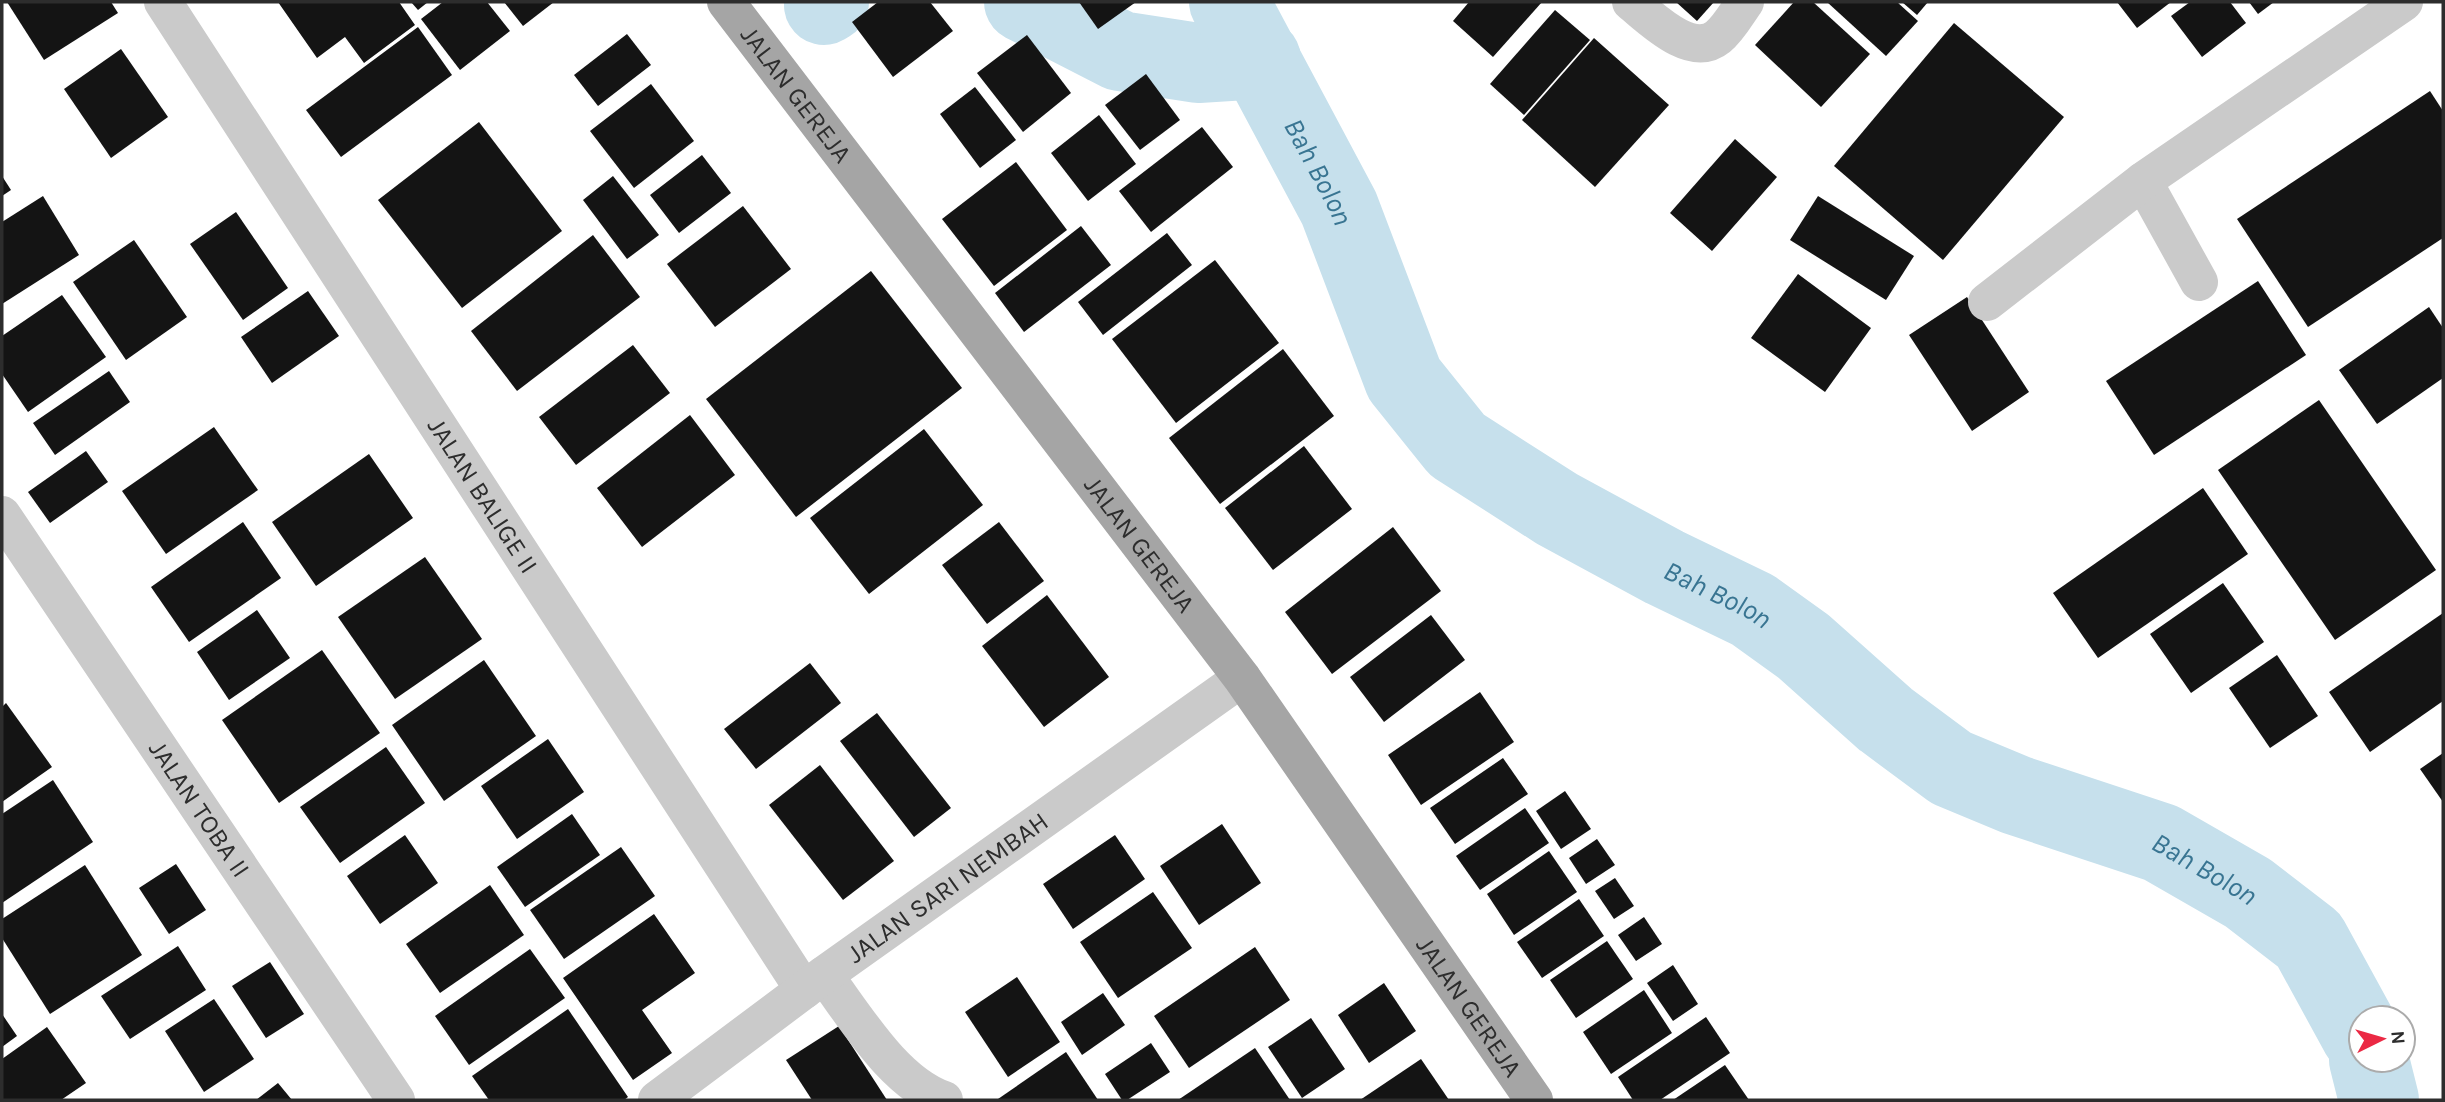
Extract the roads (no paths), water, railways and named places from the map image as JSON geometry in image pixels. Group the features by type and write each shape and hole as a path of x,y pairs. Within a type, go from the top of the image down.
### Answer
{"main road":[{"name":"JALAN GEREJA","path":"726,2 1242,678 1534,1100"}],"street":[{"name":"JALAN BALIGE II","path":"163,2 814,983 899,1072 916,1087 944,1100"},
{"path":"1631,2 1684,40 1699,43 1710,43 1720,36 1745,2"},
{"path":"1987,302 2143,181 2404,2"},
{"path":"2143,181 2199,282"},
{"name":"JALAN TOBA II","path":"2,515 396,1100"},
{"name":"JALAN SARI NEMBAH","path":"657,1100 814,983 1242,678"}],"waterway":[{"path":"824,5 829,2"},
{"path":"1024,2 1120,51 1198,63 1261,59"},
{"name":"Bah Bolon","path":"1229,2 1339,208 1404,379 1457,445 1557,509 1664,567 1753,610 1803,646 1885,719 1951,768 2016,795 2161,843 2248,893 2309,940 2347,1009"},
{"name":"Bah Bolon","path":"2372,1074 2379,1100"}]}
